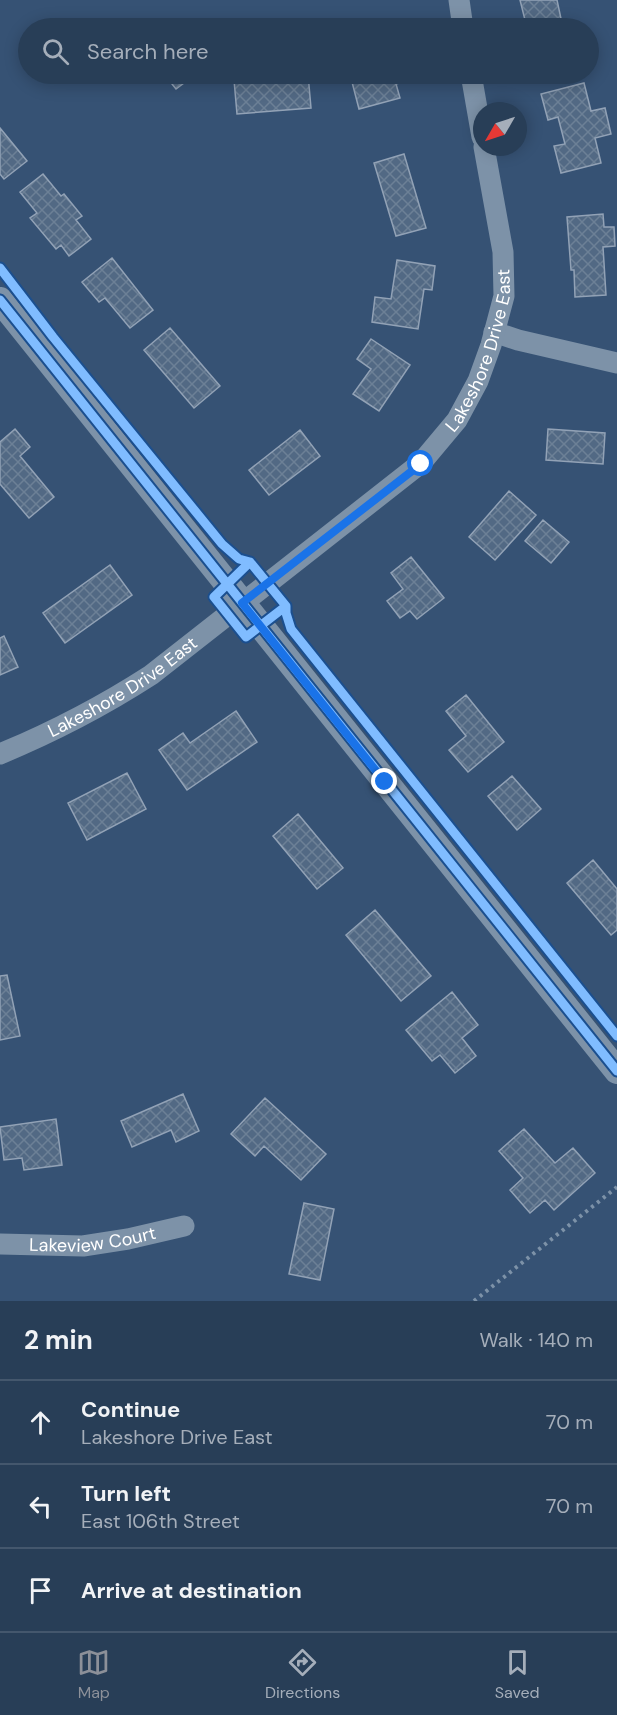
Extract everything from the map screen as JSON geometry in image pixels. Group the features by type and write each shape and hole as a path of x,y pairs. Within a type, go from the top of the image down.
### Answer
{"street":[{"path":"459,0 462,18"},
{"path":"473,84 476,102"},
{"name":"Lakeshore Drive East","path":"0,754 55,730 119,696 151,675 421,464 457,420 478,381 504,296 503,252 486,156"},
{"path":"0,300 617,1071"},
{"path":"494,332 518,340 617,363"},
{"name":"Lakeview Court","path":"0,1244 84,1246 184,1226"}],"path":[{"path":"474,1301 617,1187"}],"building":[{"path":"520,0 557,0 561,18 524,18"},
{"path":"172,84 183,84 176,89"},
{"path":"234,84 309,84 311,108 237,114"},
{"path":"353,84 396,84 400,98 359,109"},
{"path":"584,84 591,111 605,108 611,134 595,138 601,163 561,173 554,146 565,144 558,117 548,120 541,94"},
{"path":"0,128 27,161 4,179 0,174"},
{"path":"404,154 426,228 396,236 374,163"},
{"path":"43,174 82,216 76,220 91,239 69,256 61,245 56,249 30,218 37,213 20,192"},
{"path":"603,214 604,227 614,227 615,246 603,247 606,295 575,297 567,217"},
{"path":"112,258 153,310 130,328 105,298 99,302 82,282"},
{"path":"397,260 435,266 432,290 424,289 418,329 372,322 375,297 391,299"},
{"path":"170,328 220,386 194,408 144,350"},
{"path":"371,339 410,365 379,411 353,394 371,369 357,359"},
{"path":"15,429 30,447 20,456 54,497 29,518 0,484 0,442"},
{"path":"548,429 605,433 603,464 546,460"},
{"path":"300,430 320,456 269,495 249,470"},
{"path":"509,491 536,515 495,560 469,537"},
{"path":"543,520 569,542 551,563 525,541"},
{"path":"411,557 444,598 417,619 410,611 400,618 387,601 403,589 391,573"},
{"path":"110,565 132,595 65,643 43,613"},
{"path":"4,636 18,667 0,675 0,638"},
{"path":"466,695 504,742 468,772 449,750 466,736 446,711"},
{"path":"236,711 257,742 187,790 159,750 183,733 190,743"},
{"path":"127,773 146,809 87,840 68,803"},
{"path":"512,776 541,809 517,830 488,796"},
{"path":"298,814 343,868 317,889 273,836"},
{"path":"593,860 617,889 617,930 611,935 567,883"},
{"path":"375,910 431,976 401,1001 346,935"},
{"path":"7,975 20,1036 0,1040 0,976"},
{"path":"452,992 478,1025 462,1038 476,1056 455,1073 440,1055 432,1061 406,1030"},
{"path":"183,1094 199,1131 176,1142 171,1130 132,1147 121,1121"},
{"path":"265,1098 326,1154 301,1180 264,1146 255,1156 231,1134"},
{"path":"56,1119 62,1165 24,1170 22,1158 4,1160 0,1127"},
{"path":"524,1129 555,1163 573,1148 595,1173 554,1210 545,1200 530,1213 510,1190 523,1178 499,1151"},
{"path":"304,1203 334,1209 320,1280 289,1274"}],"cycle path":[{"path":"0,268 53,337 222,544 239,559 250,562 286,606 291,629 617,1036"},
{"path":"0,300 617,1071"},
{"path":"250,562 214,597 246,637 286,606"}],"route":[{"path":"385,782 242,603 421,464"}]}
